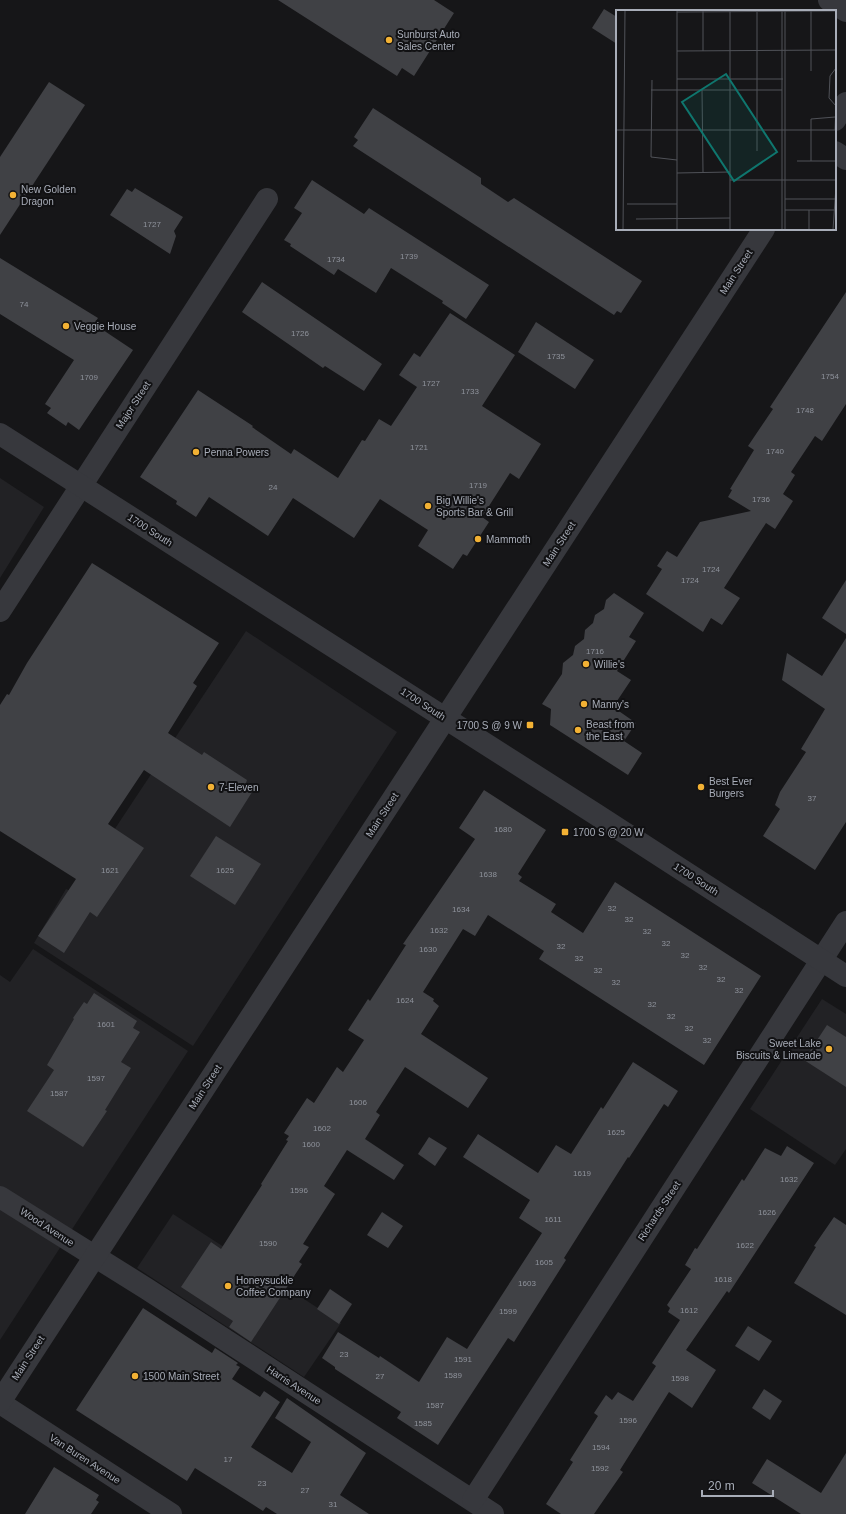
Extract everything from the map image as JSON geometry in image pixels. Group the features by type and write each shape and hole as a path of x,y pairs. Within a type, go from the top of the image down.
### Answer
{"street":[{"path":"829,0 846,11"},
{"path":"836,119 846,104"},
{"path":"836,153 846,159"},
{"name":"Major Street","path":"0,611 267,199"},
{"name":"Main Street","path":"0,1402 763,230"},
{"name":"1700 South","path":"0,434 846,976"},
{"name":"Richards Street","path":"472,1500 846,922"},
{"name":"Wood Avenue","path":"0,1197 94,1257"},
{"name":"Harris Avenue","path":"94,1257 154,1293 493,1514"},
{"name":"Van Buren Avenue","path":"0,1402 171,1514"}],"shaded area":[{"path":"0,478 44,507 0,578"},
{"path":"246,631 397,732 193,1046 34,943 66,889 73,892"},
{"path":"33,949 188,1051 0,1340 0,975 10,982"},
{"path":"822,999 846,1014 846,1149 835,1165 750,1109"},
{"path":"173,1214 341,1323 304,1377 137,1268"}],"building":[{"name":"Sunburst Auto Sales Center","path":"278,0 434,0 454,13 414,76 402,68 397,76"},
{"path":"604,9 616,16 616,43 592,28"},
{"name":"New Golden Dragon","path":"49,82 85,105 0,235 0,157"},
{"path":"373,108 481,178 481,184 508,202 514,198 642,281 621,313 617,311 614,315 353,146 358,140 354,137"},
{"path":"312,180 364,214 369,208 489,285 466,319 442,303 443,301 391,268 376,293 338,269 334,275 290,246 291,244 284,240 302,213 294,208"},
{"path":"135,188 183,217 174,231 176,236 170,254 110,215 127,189 132,192"},
{"path":"0,258 98,318 94,324 133,350 79,430 68,422 66,426 47,413 51,408 45,404 74,360 0,314"},
{"path":"262,282 382,364 364,391 325,366 323,368 242,312"},
{"path":"846,292 846,404 822,441 815,436 791,472 795,475 783,494 793,501 775,529 766,523 724,588 740,598 722,625 711,618 703,632 646,594 662,569 657,566 667,551 677,557 700,522 751,511 728,497 732,490 730,489 754,450 748,446 773,409 770,407"},
{"path":"450,313 515,355 482,406 541,444 519,479 510,473 482,517 489,522 467,556 463,554 453,569 418,546 428,530 380,499 354,538 293,498 268,536 209,497 196,517 176,504 177,501 140,477 198,390 253,426 252,427 291,454 294,449 338,478 362,440 365,441 379,419 391,426 417,387 399,375 414,353 420,357"},
{"path":"536,322 594,360 575,389 518,352"},
{"path":"92,563 219,643 193,683 197,686 168,733 202,755 204,752 247,780 246,783 254,789 230,827 144,770 108,824 144,848 97,917 90,912 64,953 38,936 76,879 0,831 0,705 7,694 9,695 27,663"},
{"path":"846,580 846,634 822,618"},
{"path":"614,593 644,613 629,637 636,641 617,671 631,680 613,707 636,723 624,741 642,753 628,775 550,725 551,709 542,704 562,674 563,663 573,655 575,646 584,639 585,630 593,623 595,615 604,609 606,600"},
{"path":"846,638 846,822 815,870 763,836 780,809 775,805 780,792 806,752 801,749 825,709 782,680 787,653 822,676"},
{"path":"484,790 546,830 518,874 522,877 519,881 556,904 551,912 583,933 615,882 761,976 704,1065 539,959 544,951 488,915 475,936 463,929 423,992 434,999 433,1001 439,1006 421,1034 488,1078 468,1108 405,1067 376,1112 380,1115 365,1139 404,1165 394,1180 347,1150 324,1186 335,1194 303,1244 309,1247 299,1262 302,1264 251,1342 229,1327 233,1321 181,1287 211,1242 221,1249 288,1141 286,1140 289,1136 284,1133 307,1098 314,1103 337,1067 343,1072 364,1040 348,1030 368,999 370,1001 406,945 403,944 475,839 459,828"},
{"path":"216,836 261,864 235,905 190,876"},
{"path":"94,993 137,1021 133,1028 140,1032 121,1062 131,1068 105,1110 107,1111 83,1147 27,1111 54,1070 47,1065 74,1019 73,1018 84,1002 87,1004"},
{"name":"Sweet Lake Biscuits & Limeade","path":"827,1025 846,1037 846,1087 804,1060"},
{"path":"633,1062 678,1091 668,1107 664,1104 629,1158 628,1157 564,1258 566,1260 514,1342 508,1338 438,1445 397,1418 401,1412 335,1369 335,1367 322,1358 338,1332 379,1358 380,1356 419,1382 447,1337 467,1349 542,1233 519,1218 530,1200 463,1157 478,1134 538,1173 556,1145 571,1154 601,1107 603,1109"},
{"path":"429,1137 447,1148 435,1166 418,1154"},
{"path":"787,1146 814,1163 729,1293 727,1291 686,1350 716,1370 692,1408 669,1392 620,1470 623,1472 594,1514 561,1514 546,1504 573,1462 570,1460 598,1416 594,1413 606,1395 612,1400 618,1392 633,1401 656,1366 652,1363 680,1320 668,1312 670,1308 667,1305 691,1269 685,1265 695,1248 697,1249 742,1179 744,1181 765,1148 781,1156"},
{"path":"382,1212 403,1226 388,1248 367,1235"},
{"path":"834,1217 846,1225 846,1315 794,1283 816,1247 814,1246"},
{"path":"330,1289 352,1304 339,1324 317,1309"},
{"path":"143,1308 212,1353 215,1348 238,1363 236,1365 240,1367 232,1379 260,1397 264,1391 280,1402 251,1447 292,1473 311,1442 275,1418 287,1398 366,1453 340,1495 369,1514 277,1514 266,1507 263,1511 195,1468 187,1481 76,1410"},
{"path":"748,1326 772,1341 759,1361 735,1346"},
{"path":"764,1389 782,1401 770,1420 752,1408"},
{"path":"846,1453 846,1514 801,1514 752,1483 767,1459 821,1493"},
{"path":"54,1467 99,1495 96,1500 99,1502 91,1514 25,1514"}],"place":[{"name":"Sunburst Auto Sales Center","path":"389,40"},
{"name":"New Golden Dragon","path":"13,195"},
{"name":"Veggie House","path":"66,326"},
{"name":"Penna Powers","path":"196,452"},
{"name":"Big Willie's Sports Bar & Grill","path":"428,506"},
{"name":"Mammoth","path":"478,539"},
{"name":"Willie's","path":"586,664"},
{"name":"Manny's","path":"584,704"},
{"name":"1700 S @ 9 W","path":"530,725"},
{"name":"Beast from the East","path":"578,730"},
{"name":"7-Eleven","path":"211,787"},
{"name":"Best Ever Burgers","path":"701,787"},
{"name":"1700 S @ 20 W","path":"565,832"},
{"name":"Sweet Lake Biscuits & Limeade","path":"829,1049"},
{"name":"Honeysuckle Coffee Company","path":"228,1286"},
{"name":"1500 Main Street","path":"135,1376"}]}
